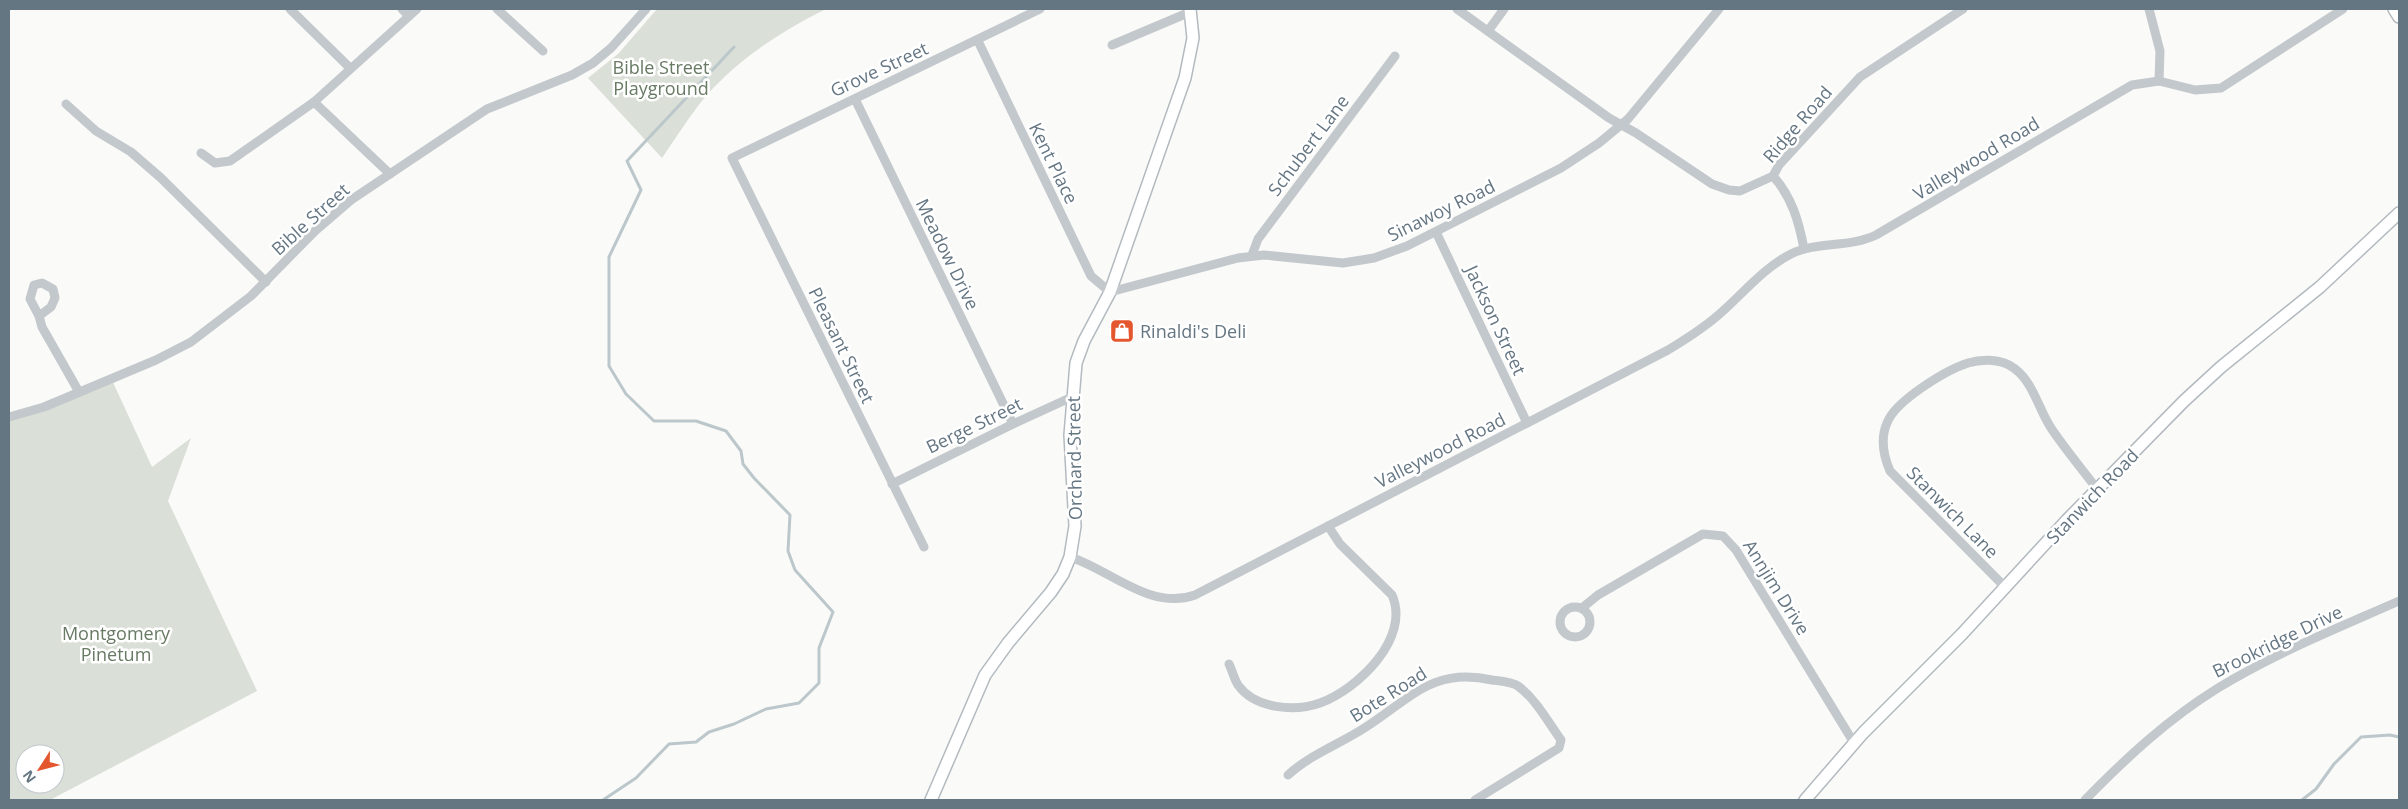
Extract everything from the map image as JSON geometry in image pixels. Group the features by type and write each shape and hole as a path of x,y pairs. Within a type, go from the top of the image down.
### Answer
{"street":[{"path":"290,9 350,68"},
{"path":"402,9 409,16"},
{"path":"201,153 215,163 230,161 314,102 417,9"},
{"path":"497,9 543,51"},
{"name":"Bible Street","path":"9,417 44,407 156,360 182,347 227,316 266,282 327,220 390,174 487,109 572,75 593,63 610,48 646,9"},
{"name":"Grove Street","path":"732,158 1040,9"},
{"name":"Ridge Road","path":"1457,9 1621,125 1703,179 1721,188 1740,191 1774,176 1779,165 1860,77 1963,9"},
{"path":"1488,30 1504,9"},
{"name":"Sinawoy Road","path":"1110,292 1186,270 1252,255 1331,263 1354,262 1397,251 1568,164 1621,125 1648,96 1718,9"},
{"path":"2149,9 2160,51 2159,81"},
{"name":"Valleywood Road","path":"1070,557 1083,561 1146,594 1163,599 1185,599 1208,590 1651,359 1692,335 1713,319 1769,269 1790,254 1804,249 1856,243 1876,235 2121,90 2140,83 2159,81 2196,90 2221,88 2343,9"},
{"path":"2394,9 2399,17"},
{"path":"1112,46 1190,10"},
{"name":"Orchard Street","path":"931,800 981,683 1008,643 1056,585 1070,557 1075,526 1070,443 1072,397 1080,351 1110,292 1188,67 1193,38 1190,10"},
{"name":"Kent Place","path":"978,40 1091,276 1110,292"},
{"name":"Schubert Lane","path":"1252,255 1258,239 1395,56"},
{"name":"Meadow Drive","path":"855,99 1013,424"},
{"path":"314,102 390,174"},
{"path":"66,104 96,131 131,152 161,178 266,282"},
{"name":"Pleasant Street","path":"732,158 924,547"},
{"path":"1774,176 1784,188 1795,210 1804,249"},
{"name":"Stanwich Road","path":"1805,800 1854,743 2006,588 2097,489 2209,377 2300,305 2399,213"},
{"name":"Jackson Street","path":"1436,232 1526,423"},
{"path":"40,316 42,327 78,392"},
{"name":"Stanwich Lane","path":"2006,588 1890,471 1884,452 1884,440 1886,423 1891,415 1916,393 1958,368 1981,360 2009,365 2026,380 2050,426 2097,489"},
{"name":"Berge Street","path":"892,484 1072,397"},
{"path":"1229,664 1238,686 1255,699 1273,705 1301,707 1318,703 1338,693 1379,658 1396,626 1396,605 1392,595 1340,544 1328,526"},
{"name":"Annjim Drive","path":"1582,608 1598,595 1703,534 1723,536 1736,550 1854,743"},
{"name":"Brookridge Drive","path":"2085,800 2141,744 2216,689 2267,660 2399,601"},
{"name":"Bote Road","path":"1288,775 1302,763 1367,726 1394,706 1433,682 1462,676 1486,678 1517,685 1533,701 1561,740 1559,748 1474,800"}],"green space":[{"name":"Bible Street Playground","path":"657,9 826,9 777,36 732,70 700,103 662,158 588,78 618,54"},
{"name":"Montgomery Pinetum","path":"111,378 152,467 191,438 168,501 257,691 65,792 65,744 15,744 15,794 61,794 50,800 9,800 9,420"}],"waterway":[{"path":"603,800 636,778 669,744 696,742 709,732 734,724 766,709 799,703 819,683 819,648 833,612 795,570 788,551 790,515 743,464 741,451 726,431 696,421 654,421 626,394 609,366 609,257 641,190 627,161 734,47"},
{"path":"2302,800 2316,789 2334,764 2361,737 2390,735 2399,737"}],"place":[{"name":"Rinaldi's Deli","path":"1122,331"}]}
